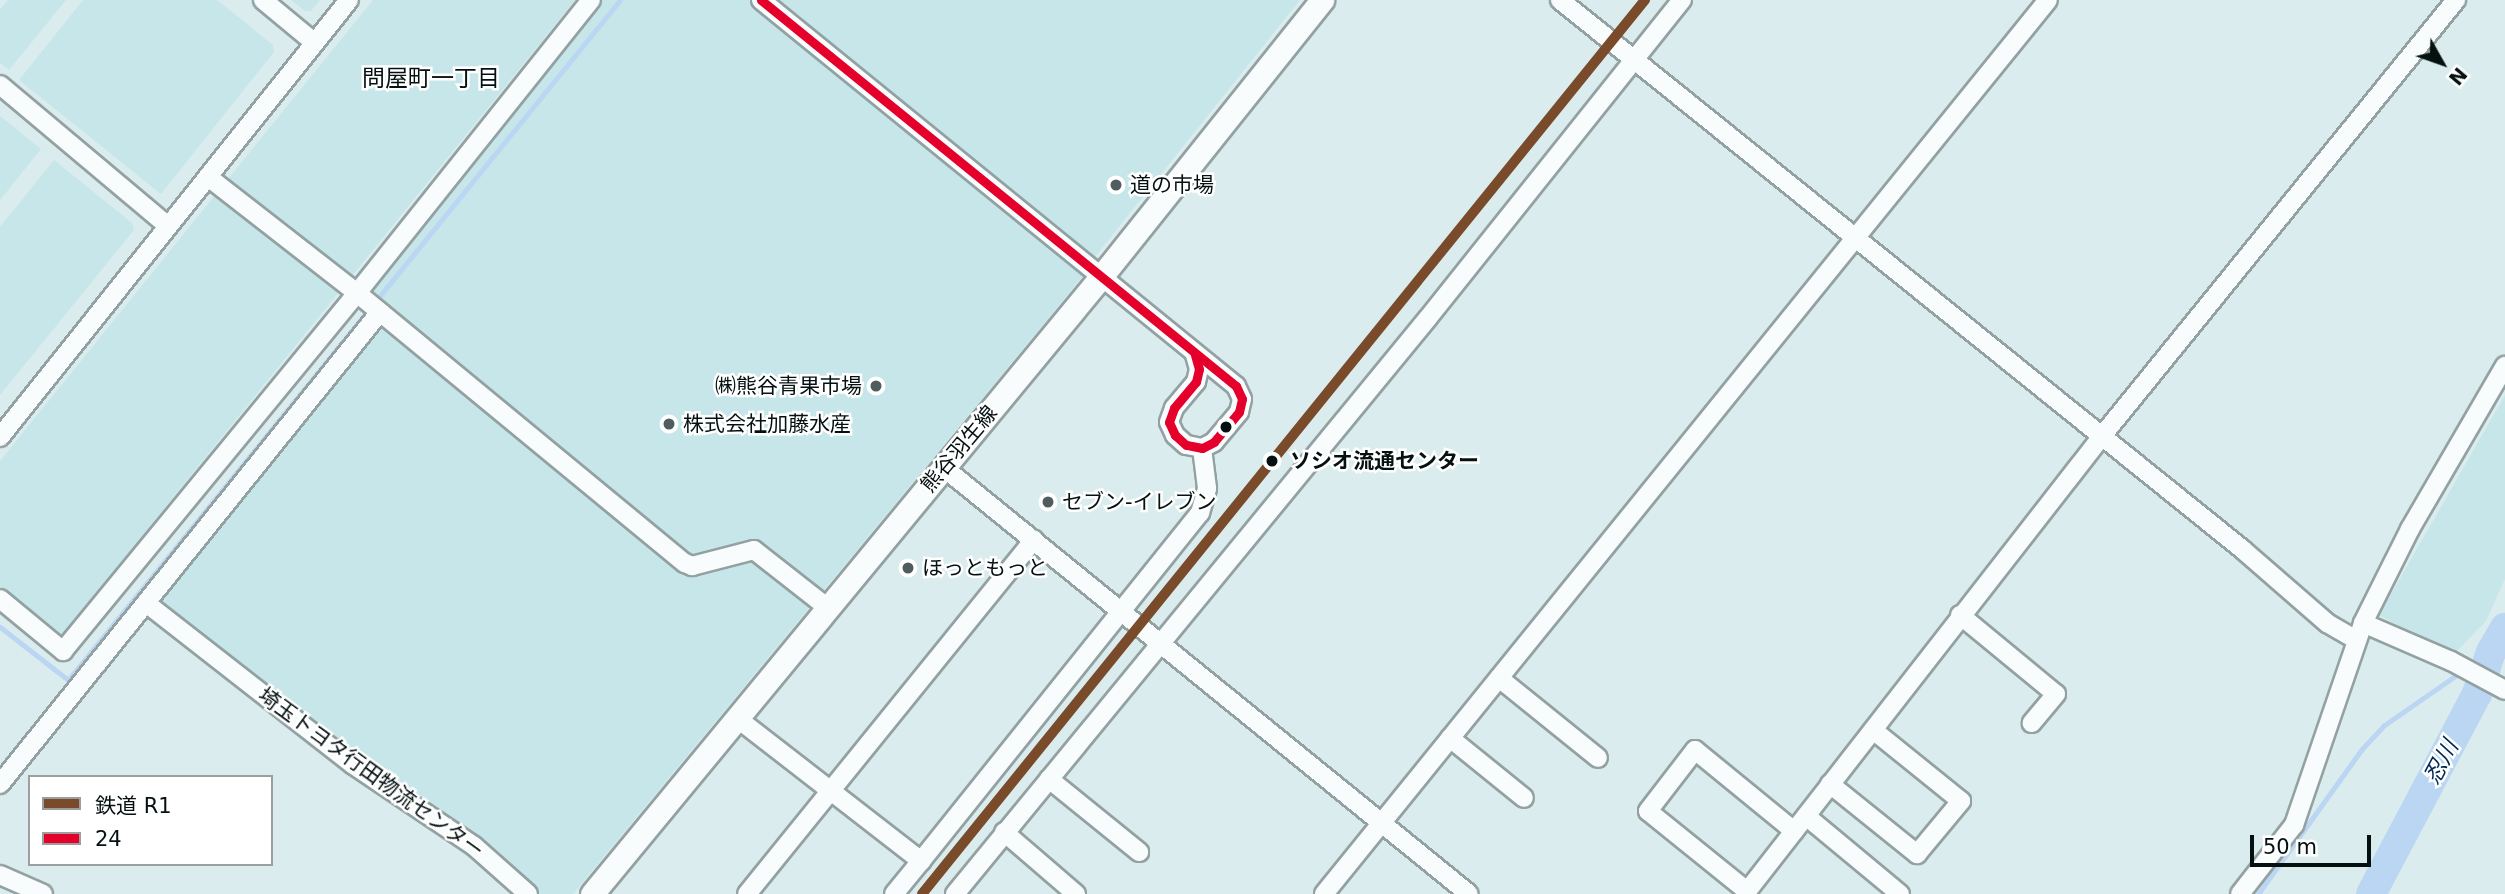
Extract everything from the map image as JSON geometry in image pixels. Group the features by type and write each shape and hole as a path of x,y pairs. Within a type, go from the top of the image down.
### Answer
{"main road":[{"name":"熊谷羽生線","path":"592,894 1100,278 1322,0"}],"street":[{"path":"263,0 315,43"},
{"path":"0,437 349,0"},
{"path":"0,599 63,651 357,293 591,0"},
{"path":"761,0 1236,386 1242,399 1239,412 1214,442 1202,448 1186,445 1175,435 1169,422 1174,408 1196,382 1199,369 1195,355"},
{"path":"1560,0 2102,436 2327,623 2451,661 2501,688"},
{"path":"954,894 1410,340 1682,0"},
{"path":"1324,894 2048,0"},
{"path":"1794,831 1695,750 1648,811 1746,892 1806,816 1830,784 1873,730 1960,615 2102,436 2456,0"},
{"path":"0,85 168,226"},
{"path":"208,177 357,293 685,563 692,566 754,550 828,608"},
{"path":"0,784 380,312"},
{"path":"2240,894 2294,824 2359,631 2410,529 2505,366"},
{"path":"894,894 1200,513 1207,488 1202,448"},
{"path":"943,467 1120,614 1469,894"},
{"path":"747,894 829,789 1034,540"},
{"name":"埼玉トヨタ行田物流センター","path":"146,603 352,764 474,846 528,894"},
{"path":"1960,615 2056,694 2032,723"},
{"path":"1499,678 1598,758"},
{"path":"738,719 921,861"},
{"path":"1830,784 1917,854 1961,801 1873,730"},
{"path":"1450,738 1524,798"},
{"path":"1049,779 1139,852"},
{"path":"1806,816 1900,894"},
{"path":"1004,832 1076,894"},
{"path":"0,875 43,894"}],"shaded area":[{"path":"8,0 66,0 9,70 0,63 0,9"},
{"path":"83,0 217,0 273,45 274,52 161,194 19,80"},
{"path":"291,0 320,0 311,11 305,11"},
{"path":"373,0 575,0 61,636 0,586 0,461"},
{"path":"598,0 751,0 1083,276 573,894 535,894 474,837 376,766 350,752 154,603 384,313 361,294"},
{"path":"779,0 1300,0 1094,258"},
{"path":"0,116 41,149 0,200"},
{"path":"54,160 132,223 134,230 0,395 0,227"},
{"path":"2505,395 2505,579 2486,621 2452,656 2379,615"}],"waterway":[{"path":"0,627 68,680 620,0"},
{"name":"忍川","path":"2371,894 2477,694 2491,652 2505,628"},
{"path":"2470,666 2491,652"},
{"path":"2258,894 2361,750 2383,726 2462,671"}],"rail line":[{"name":"R1","path":"922,894 1645,0"}],"transit line":[{"name":"24","path":"761,0 1236,386 1242,399 1239,412 1214,442 1202,448 1186,445 1175,435 1169,422 1174,408 1196,382 1199,369 1195,355"}],"place":[{"name":"道の市場","path":"1116,185"},
{"name":"㈱熊谷青果市場","path":"876,386"},
{"name":"株式会社加藤水産","path":"669,424"},
{"name":"ソシオ流通センター","path":"1272,461"},
{"name":"セブン-イレブン","path":"1048,502"},
{"name":"ほっともっと","path":"908,568"}],"district":[{"name":"問屋町一丁目","path":"431,78"}]}
